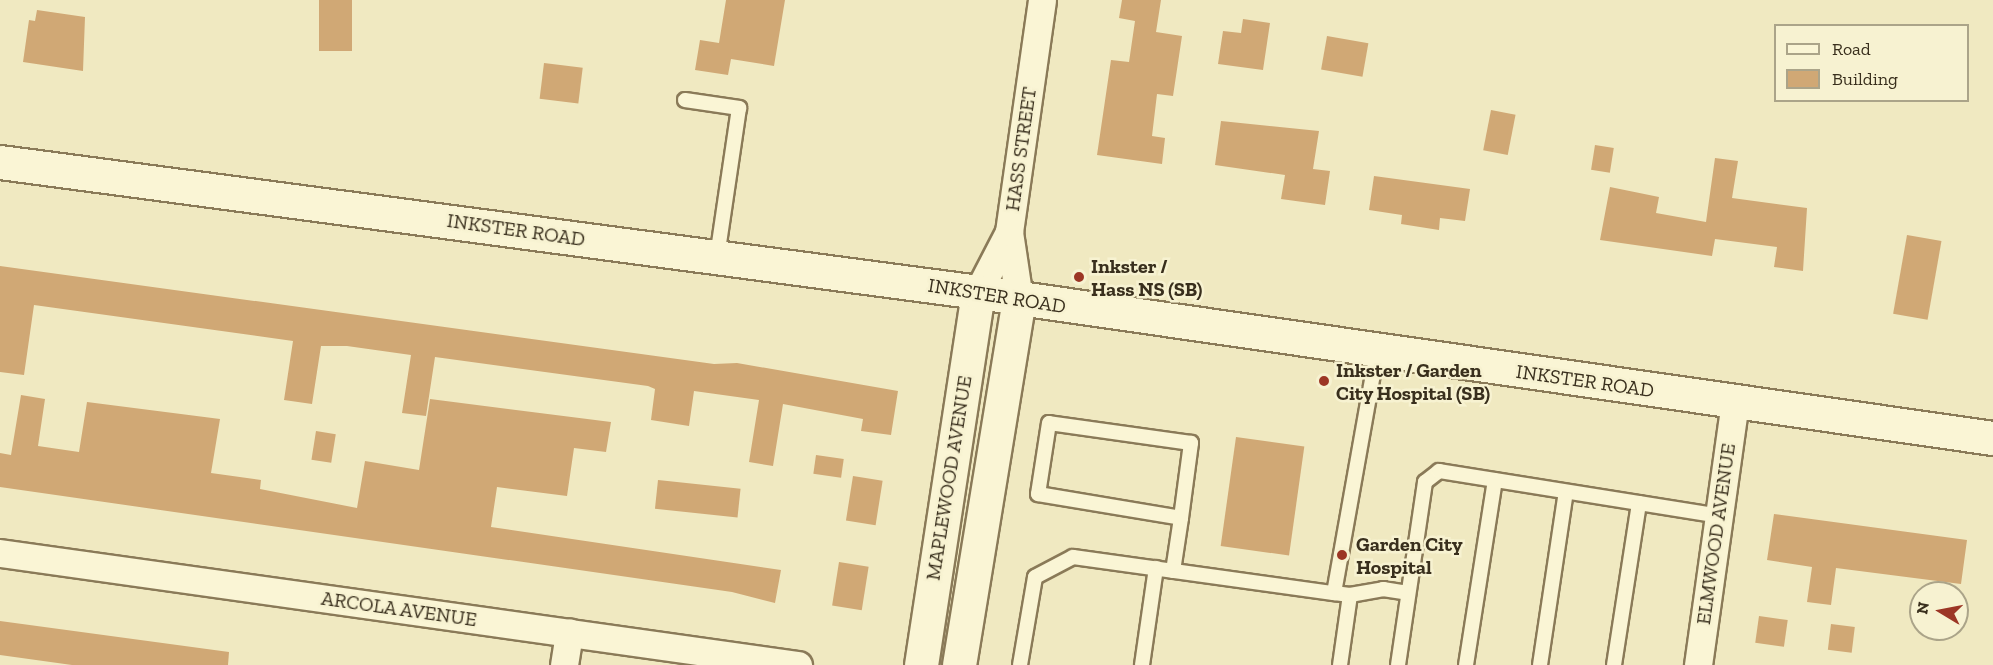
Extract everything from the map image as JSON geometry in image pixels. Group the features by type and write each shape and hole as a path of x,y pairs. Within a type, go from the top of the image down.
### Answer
{"main road":[{"name":"INKSTER ROAD","path":"0,162 978,292 1377,352 1993,438"},
{"name":"MAPLEWOOD AVENUE","path":"921,665 978,292"},
{"name":"MAPLEWOOD AVENUE","path":"959,665 1019,299"}],"street":[{"name":"HASS STREET","path":"978,292 1009,232 1042,0"},
{"path":"1009,232 1019,299"},
{"name":"ELMWOOD AVENUE","path":"1698,665 1735,402"},
{"name":"ARCOLA AVENUE","path":"0,553 798,665"},
{"path":"564,665 569,632"}],"lane":[{"path":"685,100 739,108 717,257"},
{"path":"1334,593 1377,352"},
{"path":"1173,571 1191,443 1049,423 1038,494 1180,518"},
{"path":"1398,665 1425,482 1438,471 1719,516"},
{"path":"1466,665 1495,480"},
{"path":"1540,665 1566,492"},
{"path":"1614,665 1639,503"},
{"path":"1020,665 1035,577 1073,557 1350,596 1383,589 1408,593"},
{"path":"1142,665 1156,568"},
{"path":"1340,665 1350,596"}],"building":[{"path":"319,0 352,0 352,51 319,51"},
{"path":"726,0 785,0 774,66 731,59 728,75 695,70 700,40 719,43"},
{"path":"1122,0 1161,0 1156,32 1182,36 1173,96 1157,94 1152,136 1165,138 1162,164 1097,155 1111,60 1129,62 1135,21 1119,18"},
{"path":"37,10 85,17 83,71 23,62 29,20 35,21"},
{"path":"1243,19 1270,23 1263,70 1218,64 1223,31 1241,33"},
{"path":"1327,36 1368,43 1362,77 1321,69"},
{"path":"544,63 583,68 578,103 540,99"},
{"path":"1491,110 1516,115 1508,155 1483,150"},
{"path":"1221,121 1319,131 1313,169 1330,171 1325,205 1281,199 1285,175 1215,165"},
{"path":"1595,145 1614,148 1610,173 1591,170"},
{"path":"1715,158 1738,161 1732,198 1807,208 1803,271 1774,267 1777,247 1715,239 1712,256 1600,240 1610,187 1659,197 1656,213 1706,222"},
{"path":"1374,176 1470,189 1465,221 1440,218 1439,230 1401,224 1402,215 1369,210"},
{"path":"1907,235 1941,241 1928,320 1893,314"},
{"path":"0,266 714,364 737,363 898,391 891,435 861,431 863,419 783,404 773,466 749,462 759,400 694,391 689,426 651,420 655,389 648,386 435,357 426,416 402,413 411,355 347,346 321,346 312,404 284,400 293,341 34,305 24,375 0,372"},
{"path":"21,395 45,399 38,446 79,452 87,402 220,419 211,473 261,480 260,489 357,508 365,461 419,470 430,399 611,422 606,452 574,448 567,496 497,487 491,527 781,570 775,603 732,592 0,487 0,453 11,455"},
{"path":"316,431 336,434 331,463 311,460"},
{"path":"1236,437 1304,447 1289,556 1221,546"},
{"path":"816,455 844,459 841,478 813,474"},
{"path":"853,476 883,481 876,525 846,520"},
{"path":"658,480 741,489 738,518 655,509"},
{"path":"1774,514 1967,540 1961,581 1938,581 1836,568 1831,605 1807,602 1812,567 1767,560"},
{"path":"839,562 869,567 862,610 832,605"},
{"path":"1759,616 1788,620 1784,647 1755,643"},
{"path":"0,621 229,652 228,665 72,665 0,655"},
{"path":"1831,624 1855,627 1852,653 1828,650"}],"place":[{"name":"Inkster / Hass NS (SB)","path":"1079,277"},
{"name":"Inkster / Garden City Hospital (SB)","path":"1324,381"},
{"name":"Garden City Hospital","path":"1342,555"}]}
